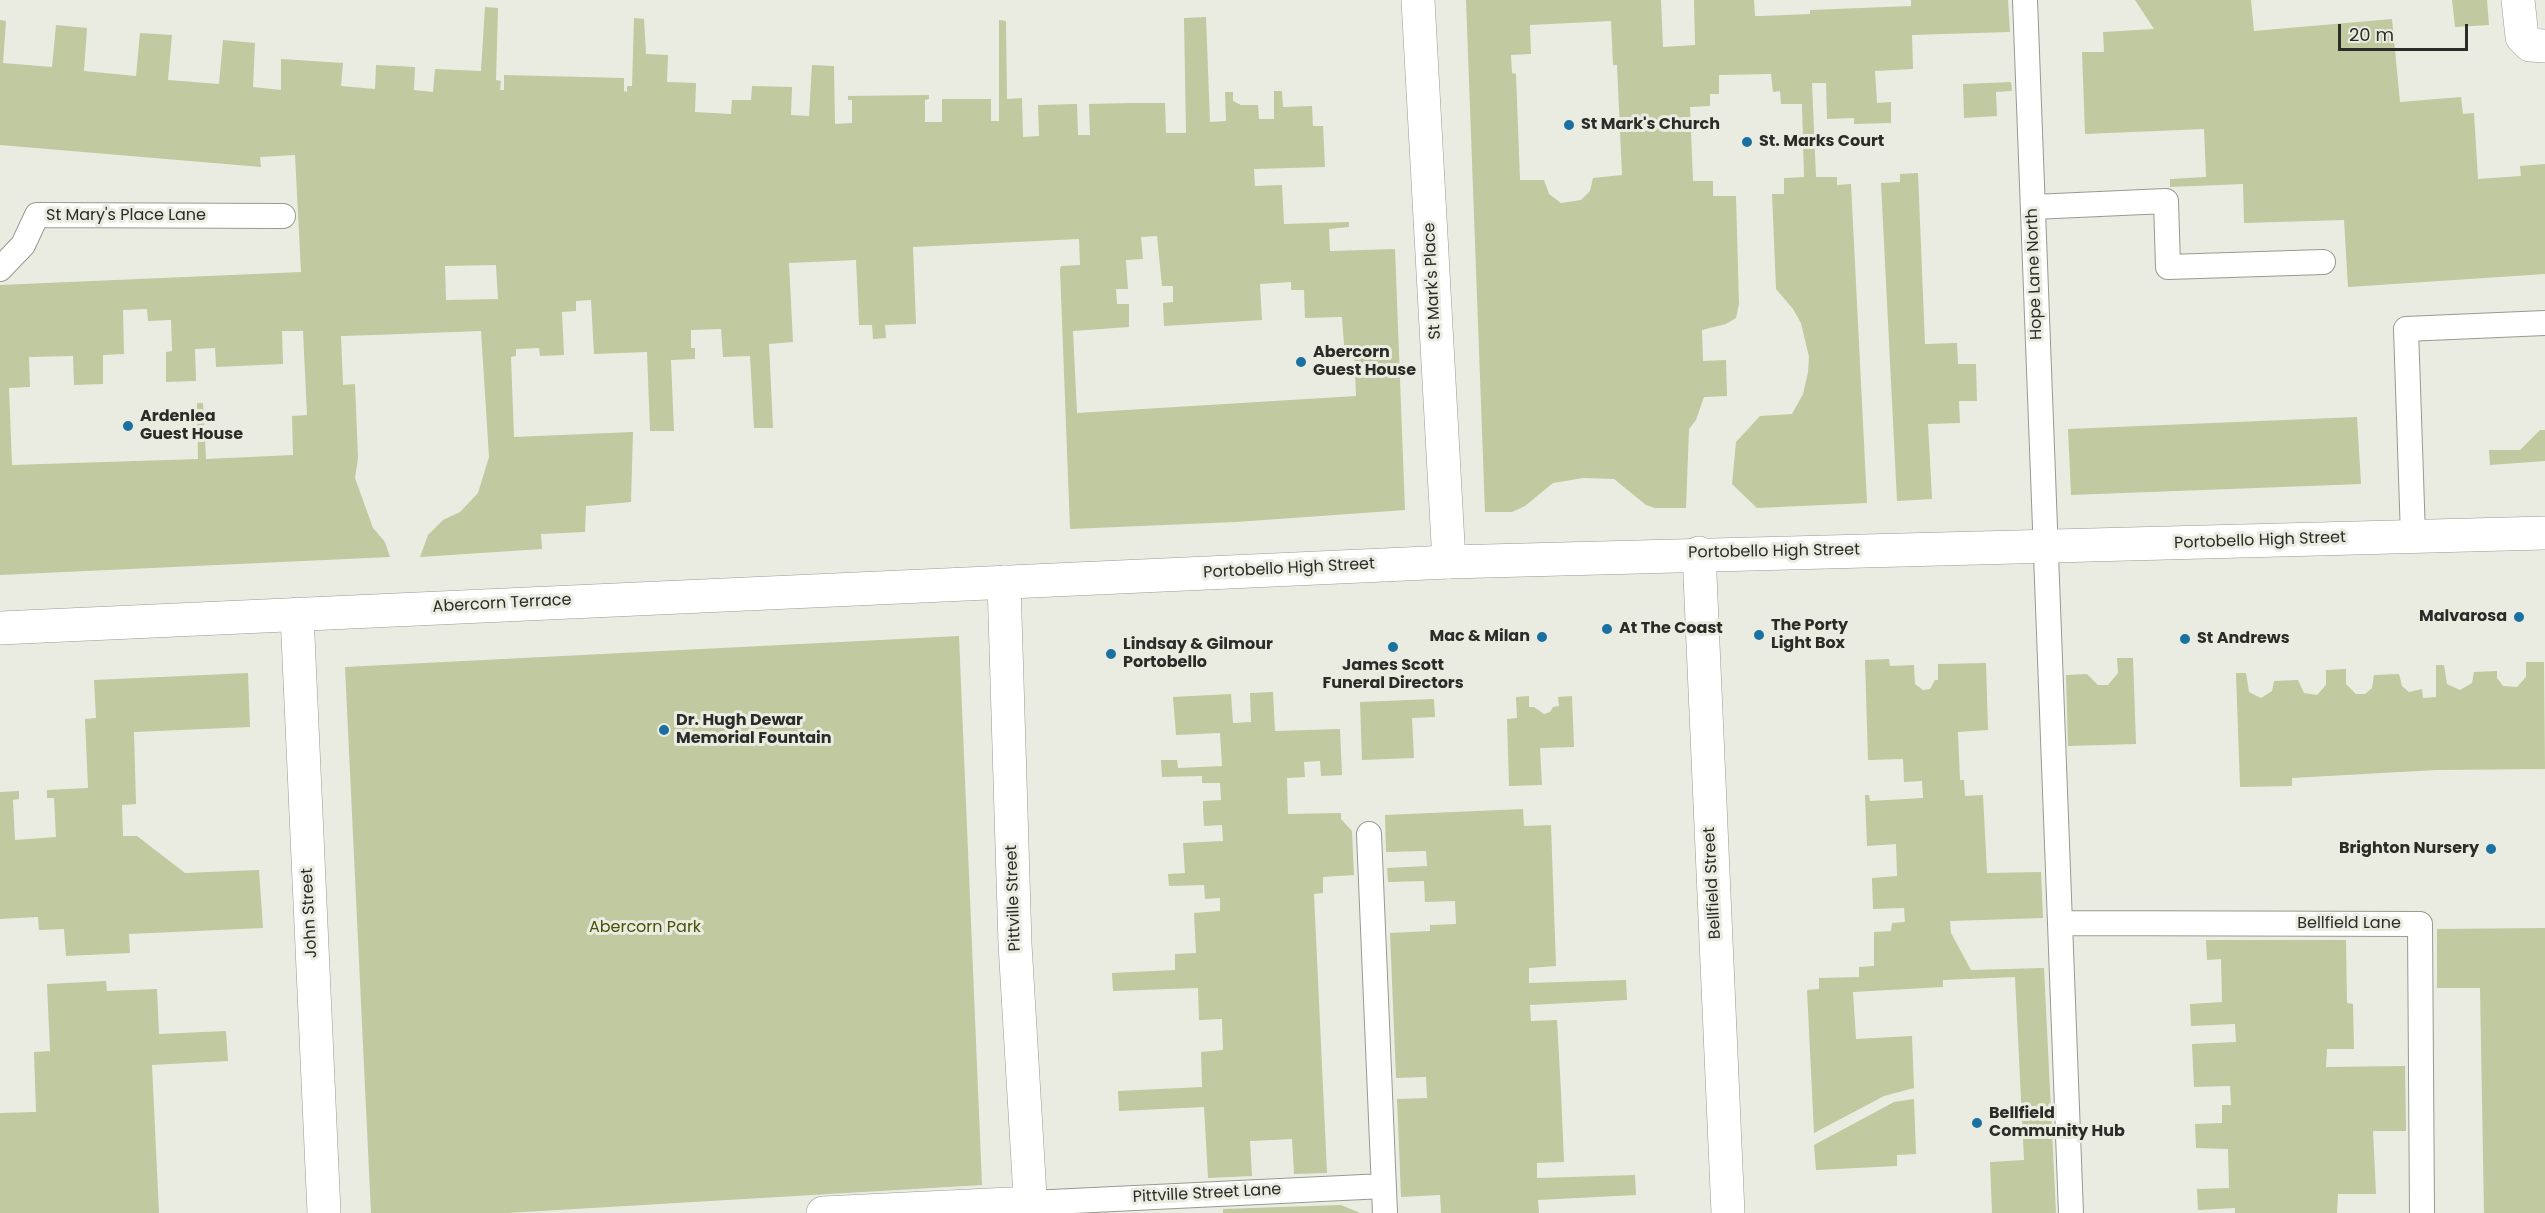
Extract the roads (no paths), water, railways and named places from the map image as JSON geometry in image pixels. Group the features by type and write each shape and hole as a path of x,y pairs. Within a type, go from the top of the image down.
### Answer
{"street":[{"name":"St Mark's Place","path":"1418,0 1449,562"},
{"path":"2518,0 2522,37 2530,45 2545,46"},
{"name":"Portobello High Street","path":"1004,582 1699,553 2046,548 2545,532"},
{"name":"Bellfield Street","path":"1699,553 1728,1213"},
{"name":"Abercorn Terrace","path":"0,628 1004,582"},
{"name":"Pittville Street","path":"1004,582 1015,944 1031,1208"},
{"name":"John Street","path":"297,614 324,1213"},
{"path":"823,1213 1031,1208"}],"lane":[{"name":"Hope Lane North","path":"2025,0 2046,548"},
{"path":"2032,207 2166,201 2168,267 2323,262"},
{"name":"St Mary's Place Lane","path":"0,269 23,245 36,216 283,216"},
{"path":"2413,536 2406,329 2545,323"},
{"path":"2046,548 2071,1213"},
{"path":"1369,834 1385,1213"},
{"name":"Bellfield Lane","path":"2061,923 2420,924 2422,1213"},
{"name":"Pittville Street Lane","path":"1031,1208 1384,1186"}],"place":[{"name":"St Mark's Church","path":"1569,125"},
{"name":"St. Marks Court","path":"1747,142"},
{"name":"Abercorn Guest House","path":"1301,362"},
{"name":"Ardenlea Guest House","path":"128,426"},
{"name":"Malvarosa","path":"2519,617"},
{"name":"At The Coast","path":"1607,629"},
{"name":"The Porty Light Box","path":"1759,635"},
{"name":"Mac & Milan","path":"1542,637"},
{"name":"St Andrews","path":"2185,639"},
{"name":"James Scott Funeral Directors","path":"1393,647"},
{"name":"Lindsay & Gilmour Portobello","path":"1111,654"},
{"name":"Dr. Hugh Dewar Memorial Fountain","path":"664,730"},
{"name":"Brighton Nursery","path":"2491,849"},
{"name":"Bellfield Community Hub","path":"1977,1123"}],"park label":[{"name":"Abercorn Park","path":"645,928"}]}
